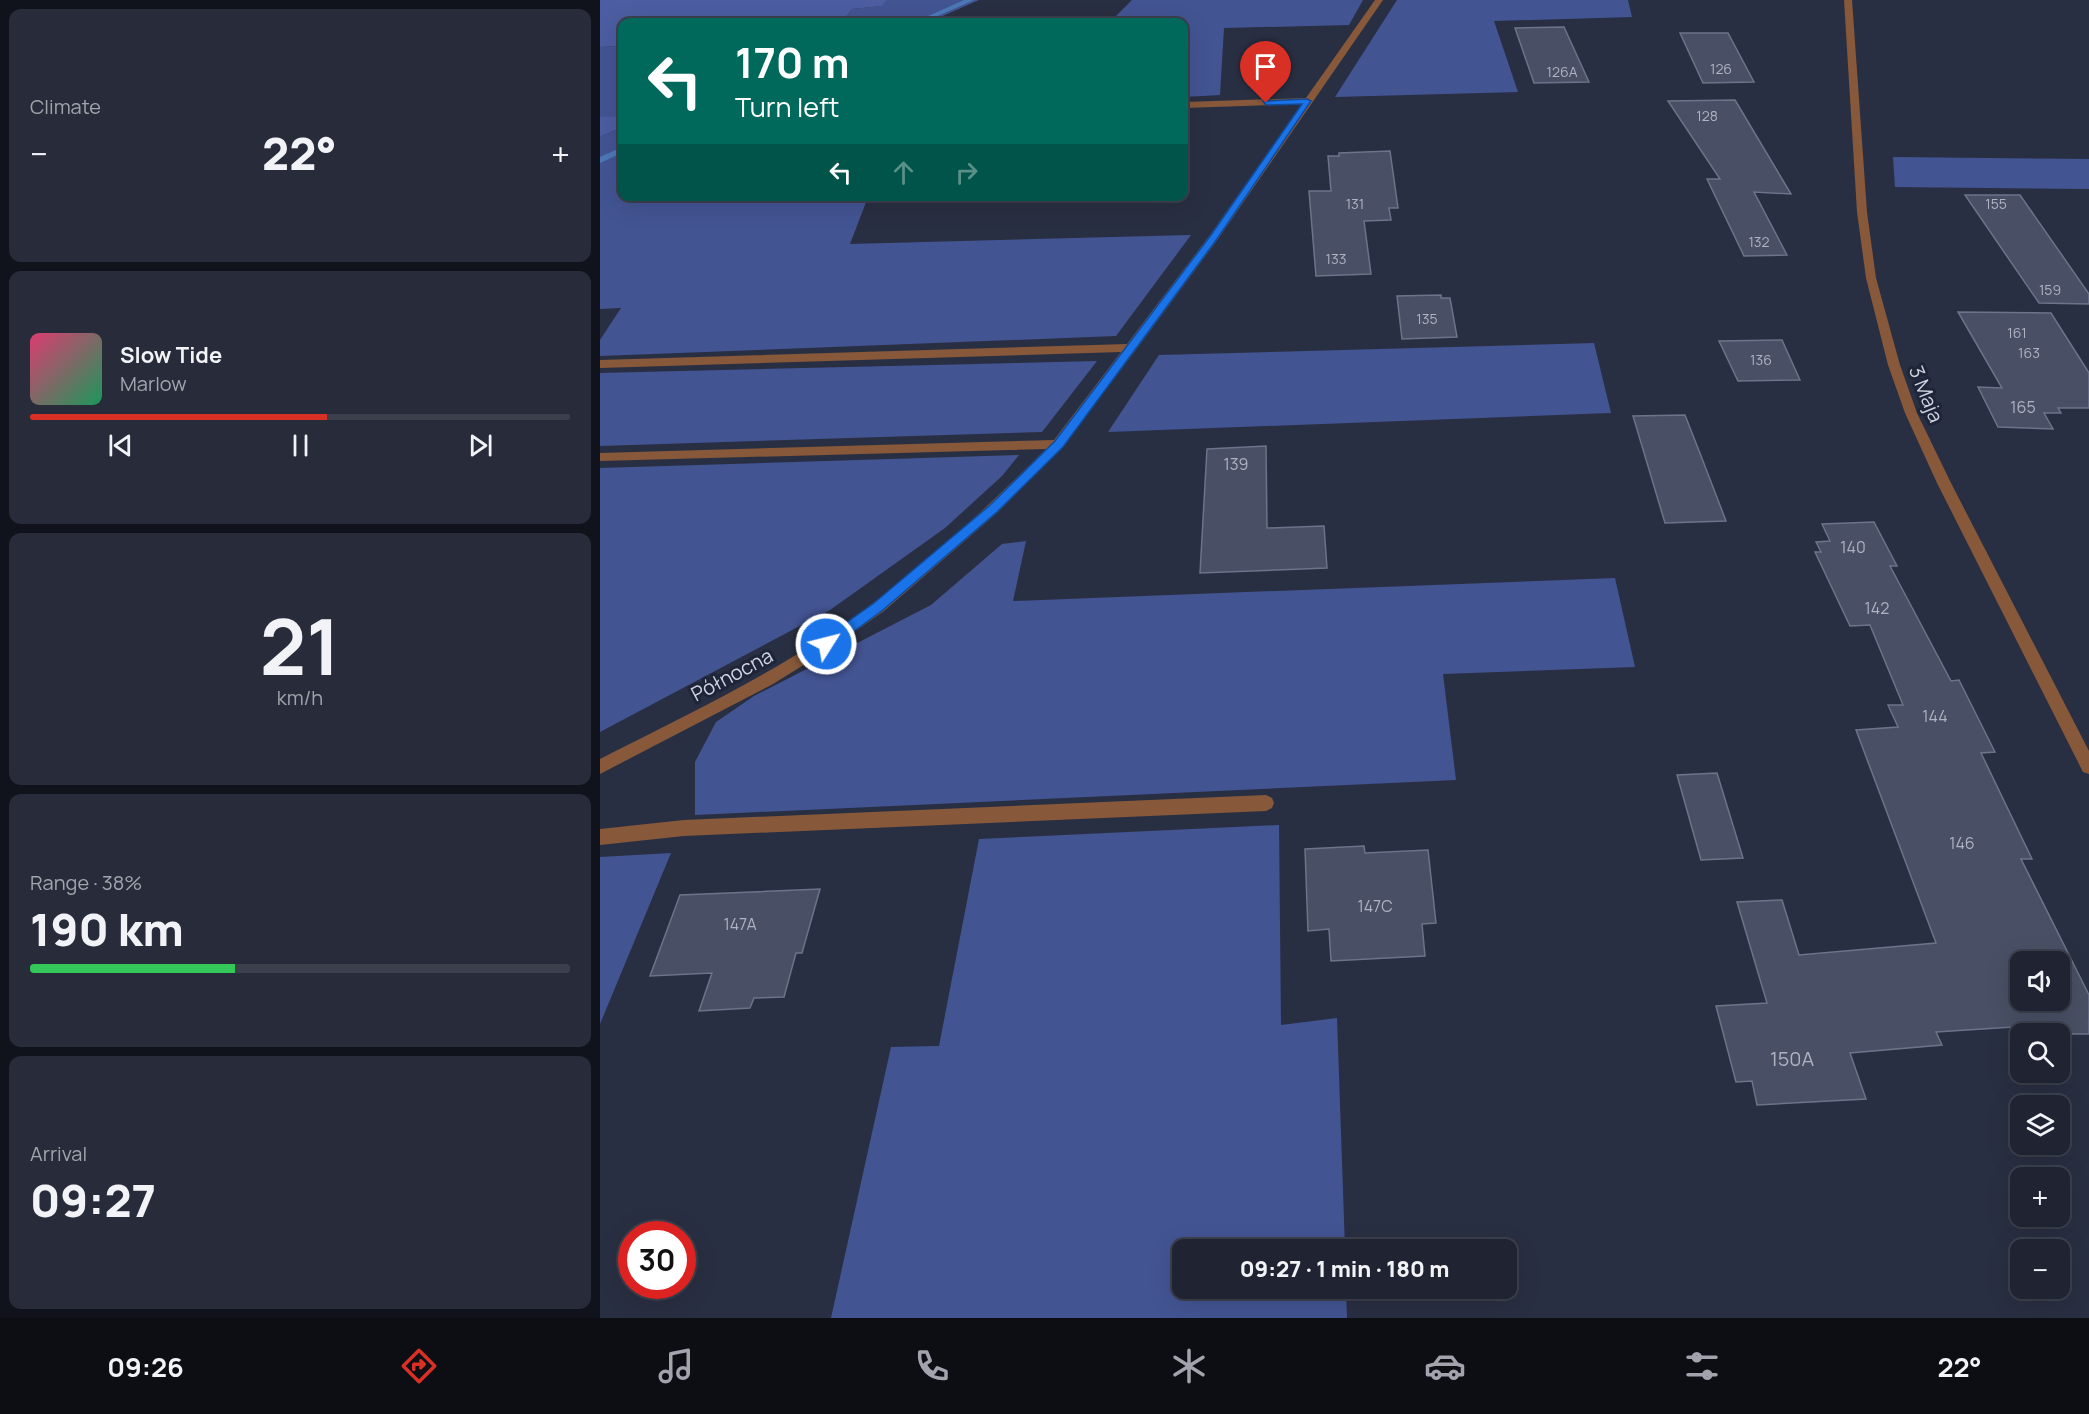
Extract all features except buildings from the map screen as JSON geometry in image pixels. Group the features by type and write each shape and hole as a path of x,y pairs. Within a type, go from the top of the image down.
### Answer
{"street":[{"name":"Północna","path":"600,767 768,679 826,644 879,607 993,509 1059,444 1214,237 1379,0"},
{"name":"3 Maja","path":"1848,0 1862,212 1871,278 1893,365 1911,413 1944,483 2089,767"},
{"path":"1188,105 1307,101"},
{"path":"600,364 1131,348"},
{"path":"600,457 1059,444"},
{"path":"600,837 684,828 1266,803"}],"shaded area":[{"path":"600,0 887,0 882,6 852,9 846,18 618,18 618,46 600,47"},
{"path":"887,0 979,0 938,18 846,18 852,9 881,6"},
{"path":"1132,0 1363,0 1349,25 1224,28 1220,95 1188,97 1188,18 1114,18"},
{"path":"1397,0 1628,0 1632,17 1494,21 1518,92 1335,97"},
{"path":"618,46 618,117 600,117 600,47"},
{"path":"600,117 618,117 618,129 600,137"},
{"path":"618,129 618,201 866,201 850,244 1191,235 1116,336 600,356 600,340 621,308 600,309 600,137"},
{"path":"1893,157 2089,159 2089,189 1895,187"},
{"path":"1594,343 1611,413 1108,432 1159,355"},
{"path":"1097,361 1042,432 600,446 600,373"},
{"path":"1019,455 1002,476 945,528 830,610 600,732 600,468"},
{"path":"1026,541 1013,601 1615,578 1635,667 1443,674 1456,780 695,815 695,762 716,722 754,696 931,605 1002,544"},
{"path":"1279,825 1281,1025 1337,1018 1345,1239 1172,1239 1172,1299 1346,1299 1347,1318 831,1318 891,1047 939,1046 979,839"},
{"path":"671,853 600,1024 600,857"}],"waterway":[{"path":"928,18 970,0"},
{"path":"600,160 618,152"}],"route":[{"path":"826,644 879,607 993,509 1059,444 1214,237 1307,101 1266,103"}]}
